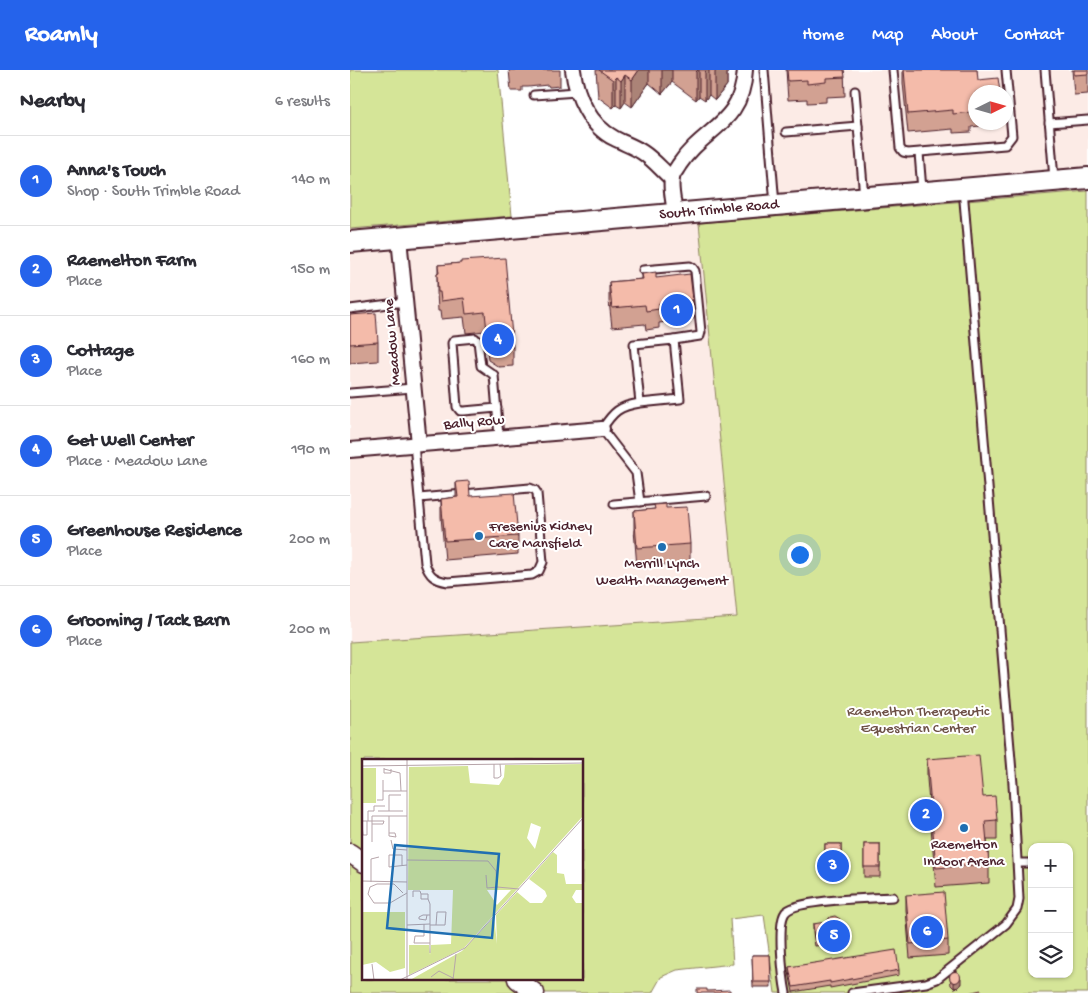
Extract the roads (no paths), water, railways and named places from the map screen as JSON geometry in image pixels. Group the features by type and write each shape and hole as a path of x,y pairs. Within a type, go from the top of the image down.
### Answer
{"main road":[{"name":"South Trimble Road","path":"350,242 1088,178"}],"street":[{"path":"573,70 577,92 589,114 599,127 612,137 641,151 671,178"},
{"path":"675,214 671,178 687,153 732,112 742,91 745,70"},
{"name":"Meadow Lane","path":"399,238 413,388 416,444"},
{"name":"Bally Row","path":"350,450 602,428"},
{"path":"350,853 362,862"},
{"path":"518,980 535,993"}],"lane":[{"path":"764,70 776,205"},
{"path":"892,70 900,148 903,152 908,153 1005,145 1012,136 1006,70"},
{"path":"1045,70 1054,181"},
{"path":"855,91 864,197"},
{"path":"534,95 577,92"},
{"path":"1049,123 1088,120"},
{"path":"786,132 858,126"},
{"path":"919,153 922,192"},
{"path":"852,993 926,983 937,979 1012,918 1017,909 1019,899 1018,863 963,189"},
{"path":"640,403 634,344 696,338 700,336 701,332 695,271 693,268 690,266 643,270"},
{"path":"350,309 405,302"},
{"path":"497,408 460,411 457,407 452,343 454,340 475,338 478,341 480,366 494,375 497,408 499,437"},
{"path":"640,502 636,473 602,428 613,412 623,407 640,403 680,399 674,340"},
{"path":"350,393 413,388"},
{"path":"416,444 419,498 425,563 428,573 437,581 448,582 532,574 539,571 543,562 537,494 534,490 530,488 419,498"},
{"path":"614,504 706,496"},
{"path":"1018,863 1028,864"},
{"path":"786,993 781,929 784,913 800,905 893,897"}],"place":[{"name":"Anna's Touch","path":"677,310"},
{"name":"Get Well Center","path":"498,340"},
{"name":"Fresenius Kidney Care Mansfield","path":"479,536"},
{"name":"Merrill Lynch Wealth Management","path":"662,547"},
{"name":"Raemelton Farm","path":"926,815"},
{"name":"Raemelton Indoor Arena","path":"964,828"},
{"name":"Cottage","path":"833,866"},
{"name":"Grooming / Tack Barn","path":"927,932"},
{"name":"Greenhouse Residence","path":"834,936"}],"park label":[{"name":"Raemelton Therapeutic Equestrian Center","path":"918,720"}]}
